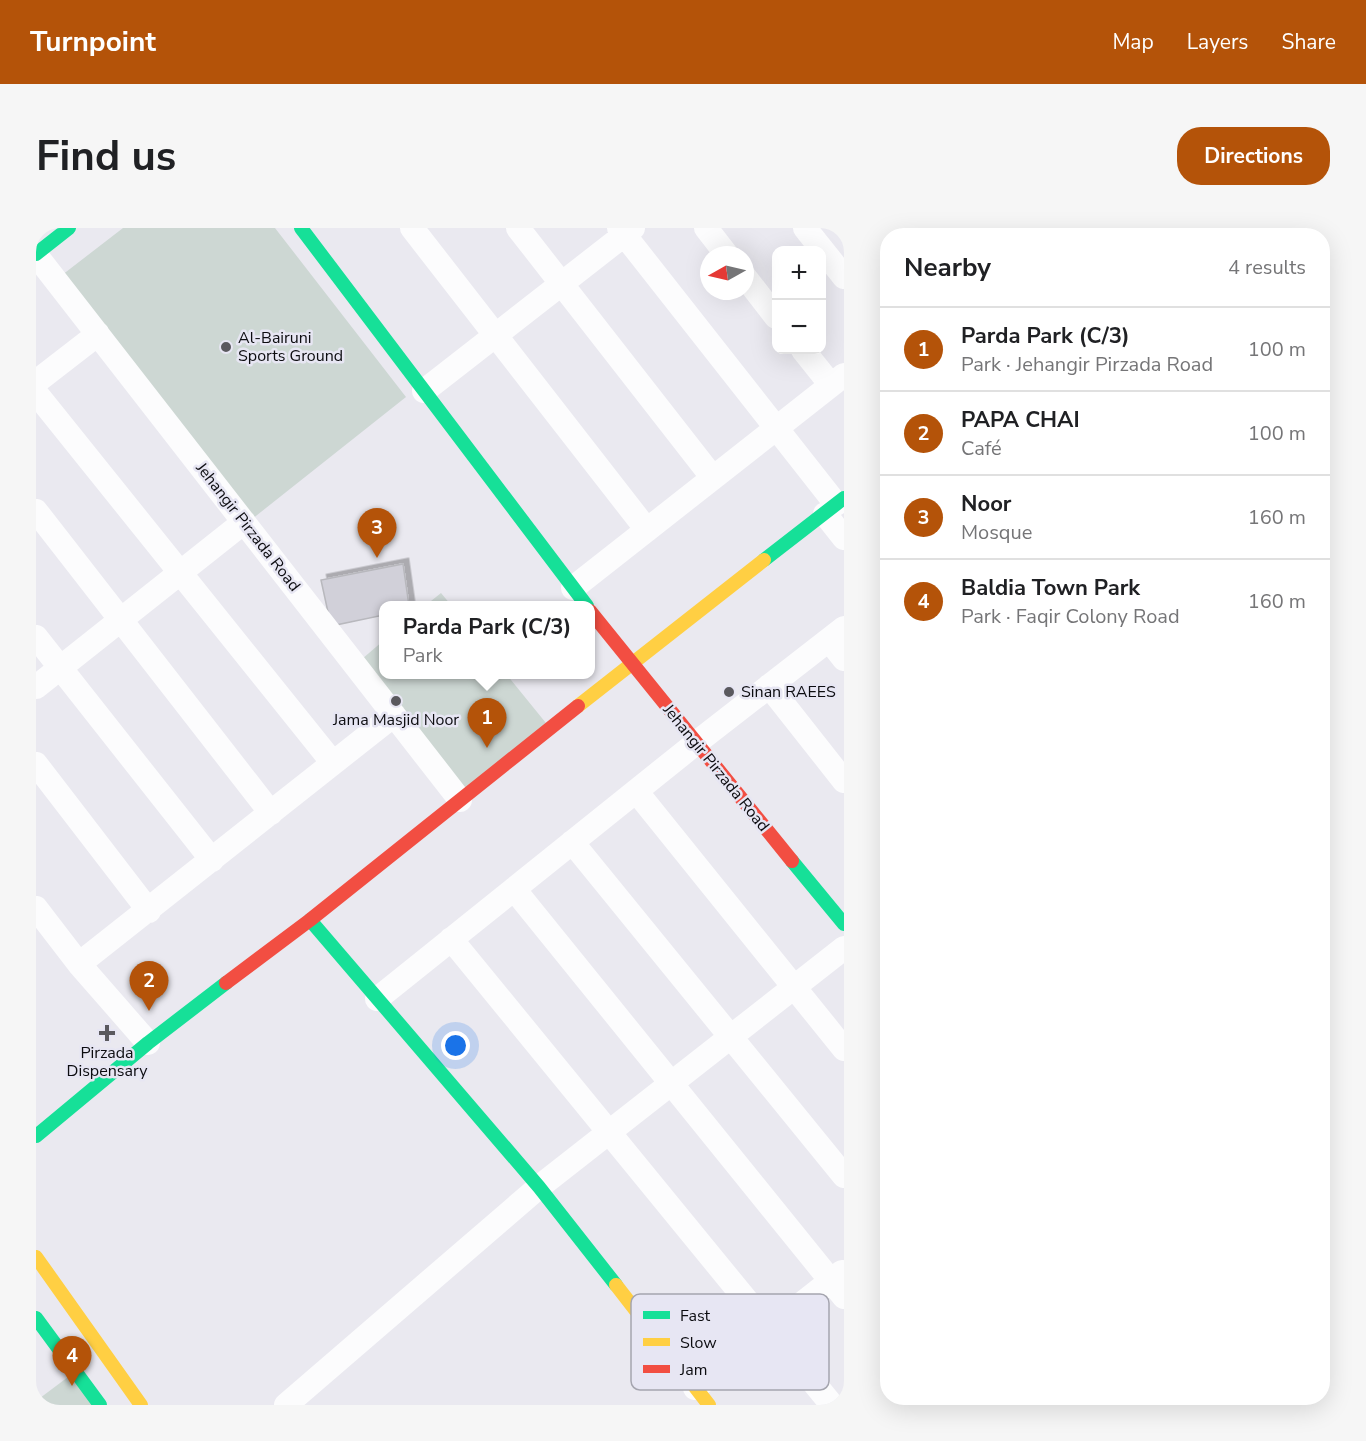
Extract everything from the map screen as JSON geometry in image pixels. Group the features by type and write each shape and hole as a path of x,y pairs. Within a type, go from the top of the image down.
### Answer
{"street":[{"path":"36,254 69,228"},
{"path":"301,228 580,597 647,530 838,380 808,354"},
{"path":"411,228 647,530"},
{"path":"518,228 713,478"},
{"path":"706,228 720,246"},
{"path":"805,228 844,278"},
{"path":"424,392 562,284 625,230 835,505 844,538"},
{"name":"Jehangir Pirzada Road","path":"36,254 460,800"},
{"path":"754,288 772,310"},
{"path":"36,382 98,334"},
{"path":"36,393 333,763"},
{"path":"36,1136 148,1043 310,920 835,505"},
{"path":"36,512 271,813"},
{"path":"36,687 244,522"},
{"name":"Jehangir Pirzada Road","path":"595,616 631,664 844,924"},
{"path":"377,999 696,743 836,634 844,659"},
{"path":"36,638 212,860"},
{"path":"768,686 844,781"},
{"path":"79,964 393,715"},
{"path":"36,764 149,910"},
{"path":"636,791 844,1049"},
{"path":"573,842 844,1176"},
{"path":"514,889 672,1083 840,1283 823,1294"},
{"path":"36,908 79,964 148,1043"},
{"path":"310,920 539,1187 631,1305"},
{"path":"451,939 741,1294"},
{"path":"286,1405 539,1187 844,948"},
{"path":"36,1257 141,1405"},
{"path":"36,1318 100,1405"},
{"path":"820,1390 832,1405"}],"shaded area":[{"path":"123,228 275,228 406,397 242,527 53,282"},
{"path":"441,593 448,601 431,601"},
{"path":"379,644 379,679 510,679 550,728 460,800 355,665"},
{"path":"76,1371 100,1405 36,1405 36,1401"}],"building":[{"path":"403,564 408,601 379,601 379,616 331,626 321,580"}],"traffic: fast":[{"path":"36,254 69,228"},
{"path":"301,228 583,601"},
{"path":"764,560 844,498"},
{"path":"792,861 844,924"},
{"path":"310,920 539,1187 616,1285"},
{"path":"36,1136 148,1043 226,983"},
{"path":"36,1318 100,1405"}],"traffic: slow":[{"path":"578,706 764,560"},
{"path":"36,1257 141,1405"},
{"path":"616,1285 631,1304"},
{"path":"697,1390 709,1405"}],"traffic: jam":[{"path":"595,617 792,861"},
{"path":"226,983 310,920 578,706"}],"place":[{"name":"Al-Bairuni Sports Ground","path":"226,347"},
{"name":"Noor","path":"377,558"},
{"name":"Sinan RAEES","path":"729,692"},
{"name":"Jama Masjid Noor","path":"396,701"},
{"name":"Parda Park (C/3)","path":"487,748"},
{"name":"PAPA CHAI","path":"149,1011"},
{"name":"Pirzada Dispensary","path":"107,1033"},
{"name":"Baldia Town Park","path":"72,1386"}]}
